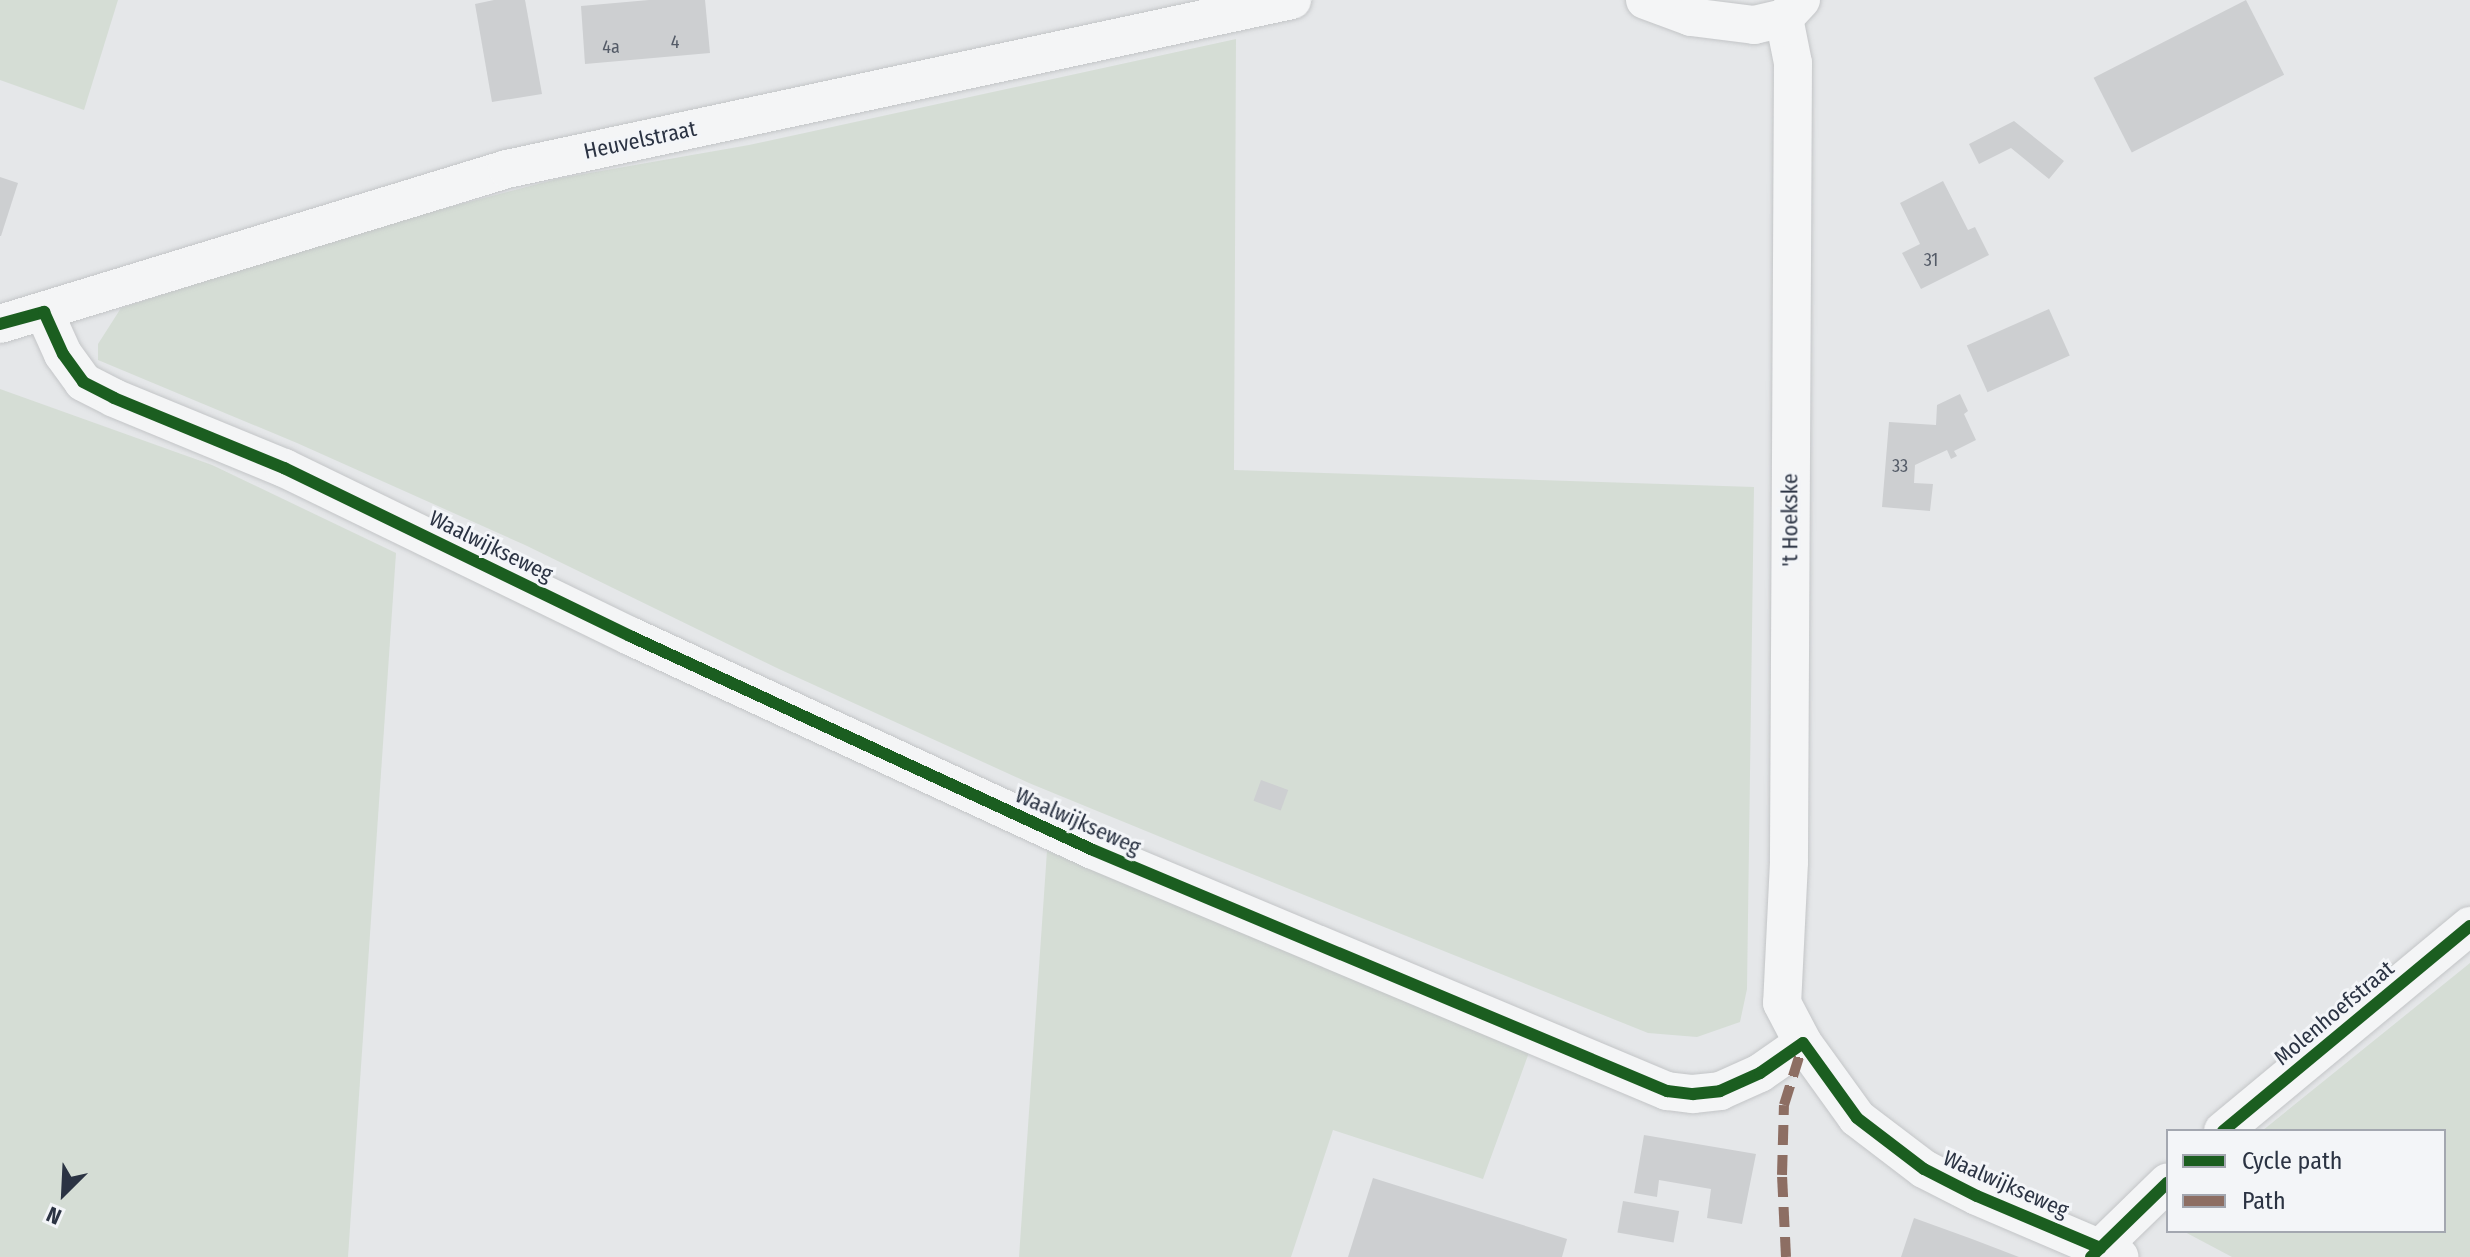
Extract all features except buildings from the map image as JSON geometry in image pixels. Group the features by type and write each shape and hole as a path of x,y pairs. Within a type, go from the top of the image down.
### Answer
{"street":[{"name":"Heuvelstraat","path":"0,324 507,169 1292,0"},
{"path":"1645,0 1691,17 1728,24 1754,25 1792,9"},
{"name":"'t Hoekske","path":"1792,9 1789,862 1782,1003 1803,1043"},
{"name":"Waalwijkseweg","path":"44,312 63,354 83,382 114,398 284,468 616,629 1093,850 1667,1091 1693,1094 1720,1091 1760,1073 1803,1043 1857,1118 1924,1169 2104,1254"},
{"name":"Molenhoefstraat","path":"2225,1129 2470,926"},
{"path":"2104,1254 2166,1184"}],"shaded area":[{"path":"0,0 118,0 84,110 0,80"},
{"path":"1236,39 1234,470 1754,487 1747,989 1740,1022 1697,1037 1648,1033 1202,854 1029,783 779,669 525,545 297,443 98,360 98,344 121,308 369,228 561,178 749,145"},
{"path":"0,389 212,465 396,553 348,1257 0,1257"},
{"path":"1047,851 1531,1047 1483,1179 1333,1130 1291,1257 1019,1257"},
{"path":"2470,963 2470,1257 2232,1257 2187,1233 2446,1233 2446,1129 2264,1129"}],"marked path":[{"path":"1786,1257 1782,1175 1784,1105 1803,1044"}],"cycle path":[{"path":"0,324 44,312 63,354 83,382 114,398 284,468 630,636 1093,850 1667,1091 1693,1094 1720,1091 1760,1073 1803,1043 1857,1118 1924,1169 1977,1196 2100,1248"},
{"path":"2225,1129 2470,926"},
{"path":"2091,1257 2166,1184"}]}
